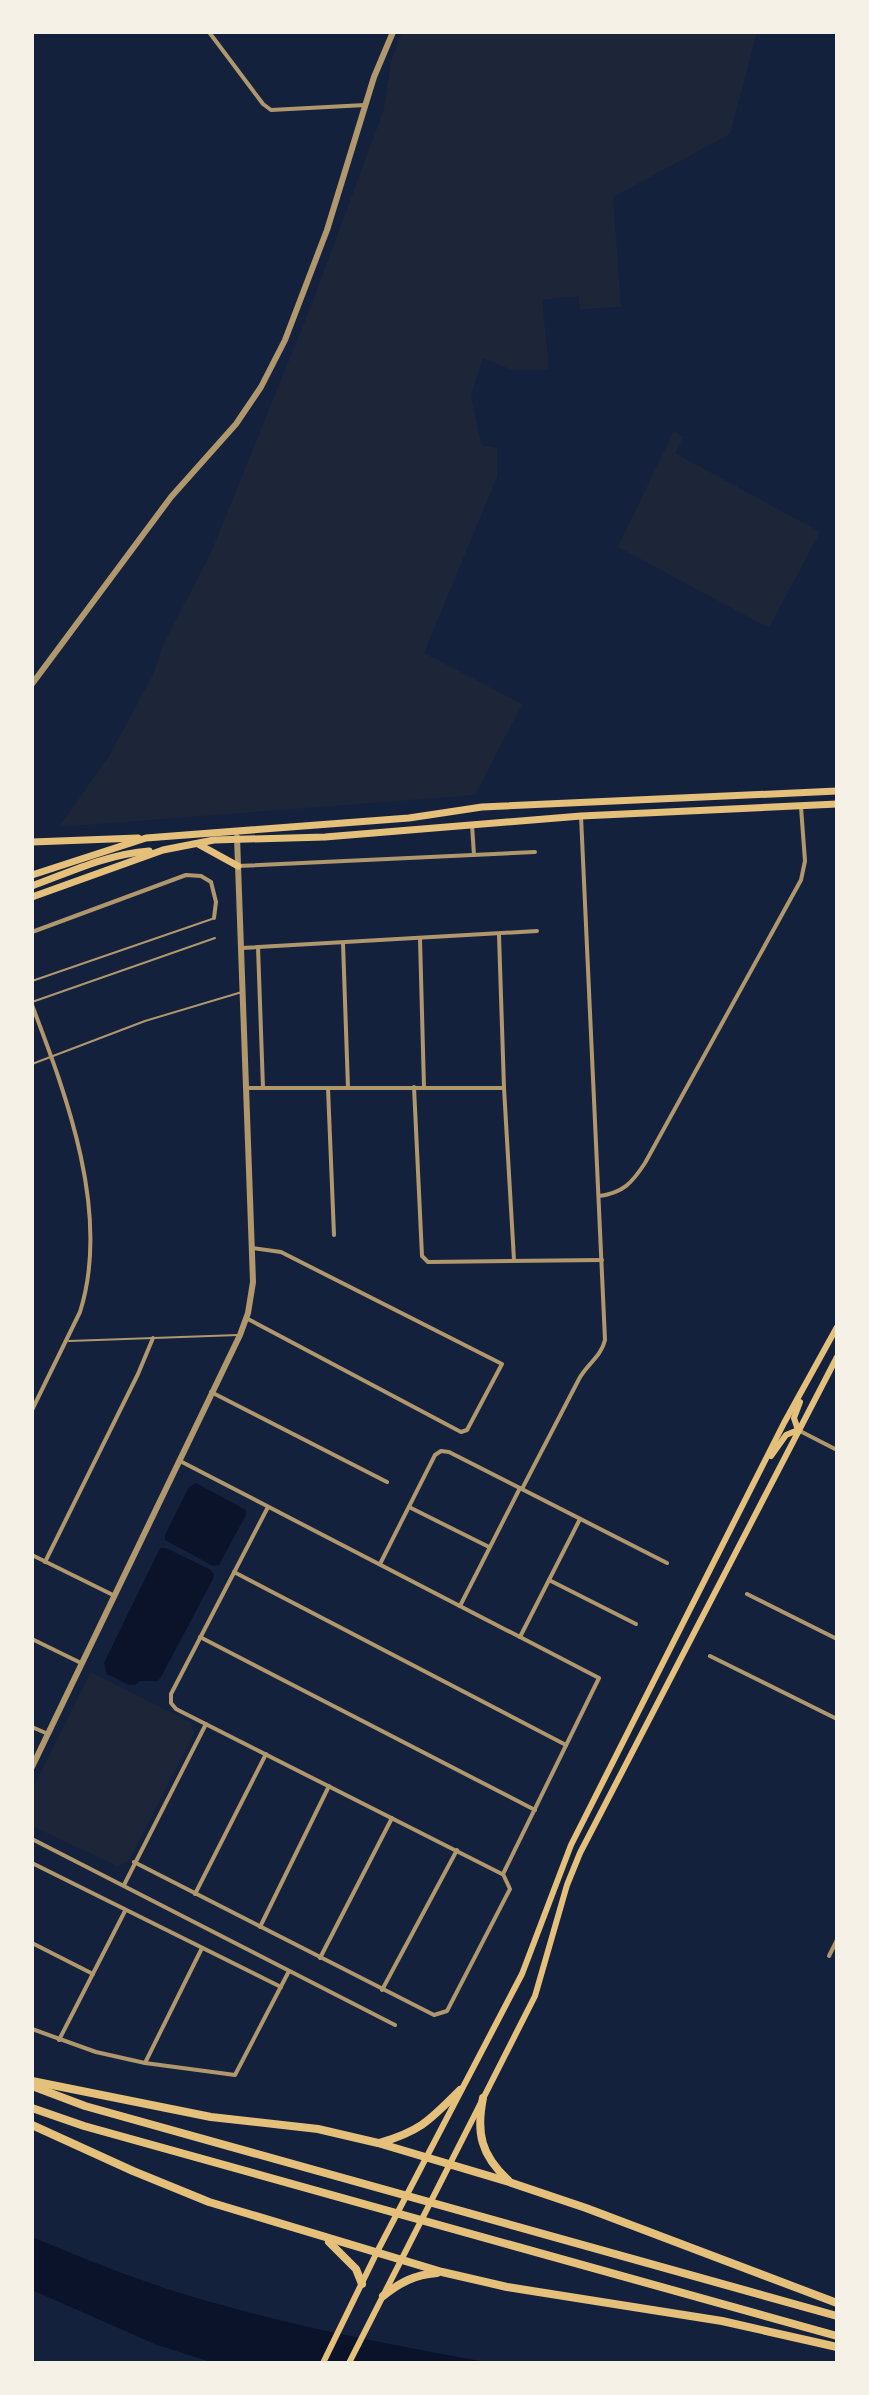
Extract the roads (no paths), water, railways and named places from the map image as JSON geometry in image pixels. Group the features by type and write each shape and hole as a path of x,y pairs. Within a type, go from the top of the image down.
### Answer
{"highway":[{"path":"32,2083 211,2117 318,2129 378,2143 586,2208 837,2303"},
{"path":"32,2083 101,2110 837,2316"},
{"path":"378,2143 409,2134 430,2120 460,2090"},
{"path":"483,2098 479,2121 481,2139 487,2156 509,2182"},
{"path":"32,2108 84,2126 837,2336"},
{"path":"32,2125 209,2202 442,2272 507,2287 722,2321 837,2347"},
{"path":"324,2237 356,2269 360,2288"},
{"path":"381,2299 416,2275 442,2272"}],"main road":[{"path":"32,842 146,838 409,818 482,807 837,791"},
{"path":"32,886 119,856 196,843 325,837 581,816 837,804"},
{"path":"32,875 146,838"},
{"path":"196,843 238,866"},
{"path":"32,897 163,850"},
{"path":"323,2363 377,2252 522,1974 571,1845 784,1423 837,1327"},
{"path":"349,2363 535,1996 567,1885 580,1853 837,1357"},
{"path":"798,1430 794,1418 809,1380"},
{"path":"752,1487 780,1442 786,1435 798,1430"}],"street":[{"path":"209,32 263,104 271,110 365,105"},
{"path":"32,684 171,497 236,424 261,387 285,340 330,220 365,105 393,32"},
{"path":"599,1196 615,1194 631,1184 645,1163 801,880 805,850 801,805"},
{"path":"460,1606 583,1371 602,1351 605,1340 581,816"},
{"path":"472,823 474,855"},
{"path":"32,1767 246,1318 253,1282 237,829"},
{"path":"238,866 535,852"},
{"path":"32,932 186,875 201,876 211,882 216,902 214,918"},
{"path":"242,948 537,931"},
{"path":"499,935 514,1261"},
{"path":"420,939 424,1087"},
{"path":"343,943 348,1088"},
{"path":"258,947 263,1088"},
{"path":"32,1004 74,1127 90,1220 90,1259 85,1296 33,1406"},
{"path":"414,1087 422,1256 428,1262 602,1260"},
{"path":"247,1088 504,1088"},
{"path":"328,1088 334,1235"},
{"path":"246,1318 461,1432 467,1430 502,1364 281,1252 252,1248"},
{"path":"45,1562 153,1338"},
{"path":"211,1392 387,1482"},
{"path":"798,1430 837,1450"},
{"path":"379,1564 435,1455 441,1451 449,1452 667,1563"},
{"path":"180,1461 599,1678 503,1874"},
{"path":"134,1862 434,2015 447,2011 510,1889 503,1874 176,1709 171,1703 171,1694 268,1507"},
{"path":"409,1507 490,1548"},
{"path":"520,1637 580,1519"},
{"path":"32,1555 116,1596"},
{"path":"234,1572 566,1745"},
{"path":"549,1580 636,1624"},
{"path":"747,1594 837,1639"},
{"path":"200,1637 535,1810"},
{"path":"32,1639 81,1663"},
{"path":"710,1656 837,1719"},
{"path":"124,1885 206,1724"},
{"path":"32,1727 48,1734"},
{"path":"195,1894 266,1754"},
{"path":"260,1927 329,1786"},
{"path":"320,1958 393,1817"},
{"path":"32,1839 395,2025"},
{"path":"382,1990 457,1850"},
{"path":"32,1863 281,1987"},
{"path":"59,2040 125,1911"},
{"path":"829,1956 837,1940"},
{"path":"32,1943 93,1974"},
{"path":"145,2063 202,1948"},
{"path":"32,2029 96,2052 145,2063 235,2075 289,1971"}],"lane":[{"path":"32,981 214,918"},
{"path":"32,1004 215,938"},
{"path":"32,1064 145,1021 243,992"},
{"path":"65,1341 240,1335"}]}
